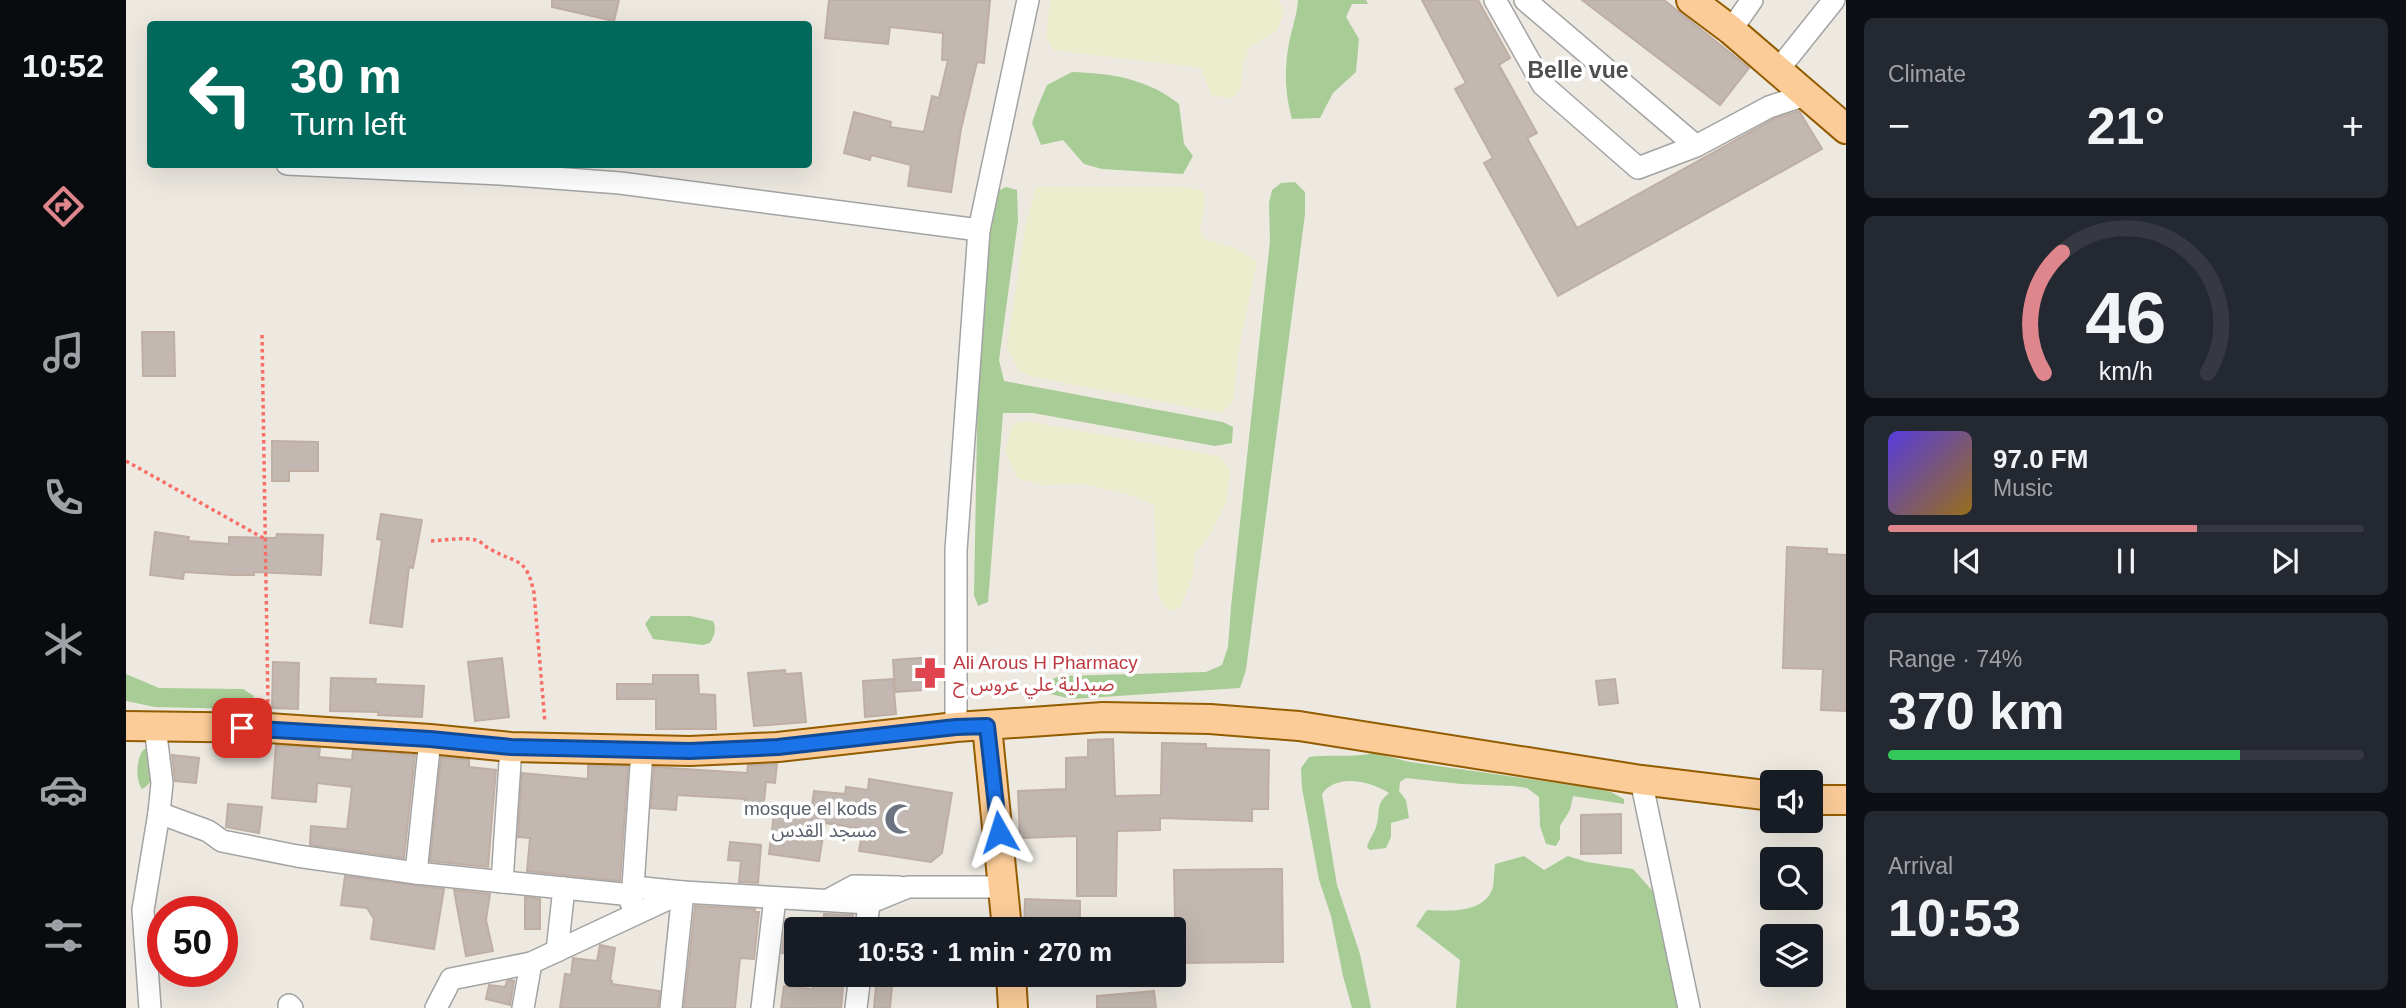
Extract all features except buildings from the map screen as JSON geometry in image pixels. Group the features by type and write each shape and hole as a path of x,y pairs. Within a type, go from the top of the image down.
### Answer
{"main road":[{"path":"1691,0 1731,30 1846,129"},
{"path":"126,726 268,728 511,747 642,750 778,747 956,727 1103,717 1210,719 1274,724 1391,740 1641,780 1760,794"},
{"path":"987,726 1006,917"},
{"path":"1823,800 1846,800"},
{"path":"1012,987 1013,1008"}],"street":[{"path":"956,727 957,550 979,230 1028,0"},
{"path":"1495,0 1543,85 1638,169 1696,146 1769,107 1805,95"},
{"path":"1525,0 1696,146"},
{"path":"1731,30 1752,0"},
{"path":"1778,70 1834,0"},
{"path":"372,168 620,183 979,230"},
{"path":"150,1008 143,910 162,783 155,727"},
{"path":"416,873 430,739"},
{"path":"502,882 511,747"},
{"path":"632,899 642,750"},
{"path":"1641,780 1689,1008"},
{"path":"159,813 208,831 222,841 297,856 416,873 564,888 632,899 683,892 869,903 908,887"},
{"path":"828,901 855,886 1004,887"},
{"path":"557,951 564,888"},
{"path":"436,1008 451,979 531,963 557,951 632,899 683,892"},
{"path":"671,1008 683,892"},
{"path":"762,1008 775,898"},
{"path":"867,917 869,903"},
{"path":"523,1008 531,963"},
{"path":"856,1008 859,987"}],"path":[{"path":"262,335 268,728"},
{"path":"126,461 265,538"},
{"path":"431,541 477,540 491,550 525,566 534,593 547,747"}],"green space":[{"path":"1050,0 1279,0 1284,12 1277,31 1250,47 1244,61 1241,88 1231,99 1211,95 1201,68 1053,50 1046,36"},
{"path":"1298,0 1366,0 1368,4 1352,4 1346,17 1359,39 1356,72 1333,93 1320,118 1292,119 1288,101 1286,62"},
{"path":"1072,72 1101,74 1142,83 1179,104 1184,144 1193,156 1183,174 1102,169 1084,164 1063,140 1041,145 1032,123 1038,106 1047,85"},
{"path":"1295,182 1305,192 1305,214 1246,670 1240,688 1072,699 1050,694 1045,689 1048,681 1060,676 1206,672 1222,665 1228,647 1270,241 1269,203 1272,190 1281,183"},
{"path":"1006,187 1017,190 1018,221 999,360 1004,381 1223,422 1233,427 1232,443 1215,446 1033,413 1003,413 988,602 978,606 974,595 978,379 976,349 993,198 998,191"},
{"path":"1036,187 1184,187 1204,191 1204,211 1200,227 1204,239 1233,247 1257,261 1238,354 1234,401 1221,413 1033,377 1020,372 1007,348 1025,227"},
{"path":"1027,421 1218,456 1230,468 1227,501 1211,533 1195,554 1193,576 1180,608 1171,611 1162,604 1158,594 1154,505 1124,493 1082,484 1042,485 1017,478 1005,450 1013,423"},
{"path":"651,616 690,616 713,621 714,635 710,643 703,645 653,639 645,624"},
{"path":"126,674 159,688 243,689 254,696 252,704 242,709 155,707 126,701"},
{"path":"151,748 152,777 142,789 137,775 138,763 144,749"},
{"path":"1374,753 1410,762 1593,788 1611,792 1624,799 1624,804 1573,796 1570,810 1560,826 1560,839 1556,846 1546,844 1540,826 1539,797 1527,788 1406,778 1400,782 1399,791 1406,800 1409,818 1391,823 1391,837 1386,848 1370,850 1367,847 1377,824 1379,806 1389,793 1354,781 1344,781 1328,787 1322,794 1337,885 1360,954 1371,1008 1352,1008 1331,916 1319,880 1302,788 1301,768 1309,757"},
{"path":"1524,856 1544,870 1568,856 1587,862 1633,869 1658,897 1679,1008 1456,1008 1460,960 1416,926 1427,910 1465,909 1482,902 1493,887 1495,864"}],"place":[{"name":"Ali Arous H Pharmacy صيدلية علي عروس ح","path":"930,673"},
{"name":"mosque el kods مسجد القدس","path":"900,819"}],"district":[{"name":"Belle vue","path":"1578,70"}],"route":[{"path":"242,728 430,739 511,747 690,751 778,747 956,727 987,726 999,832"}]}
